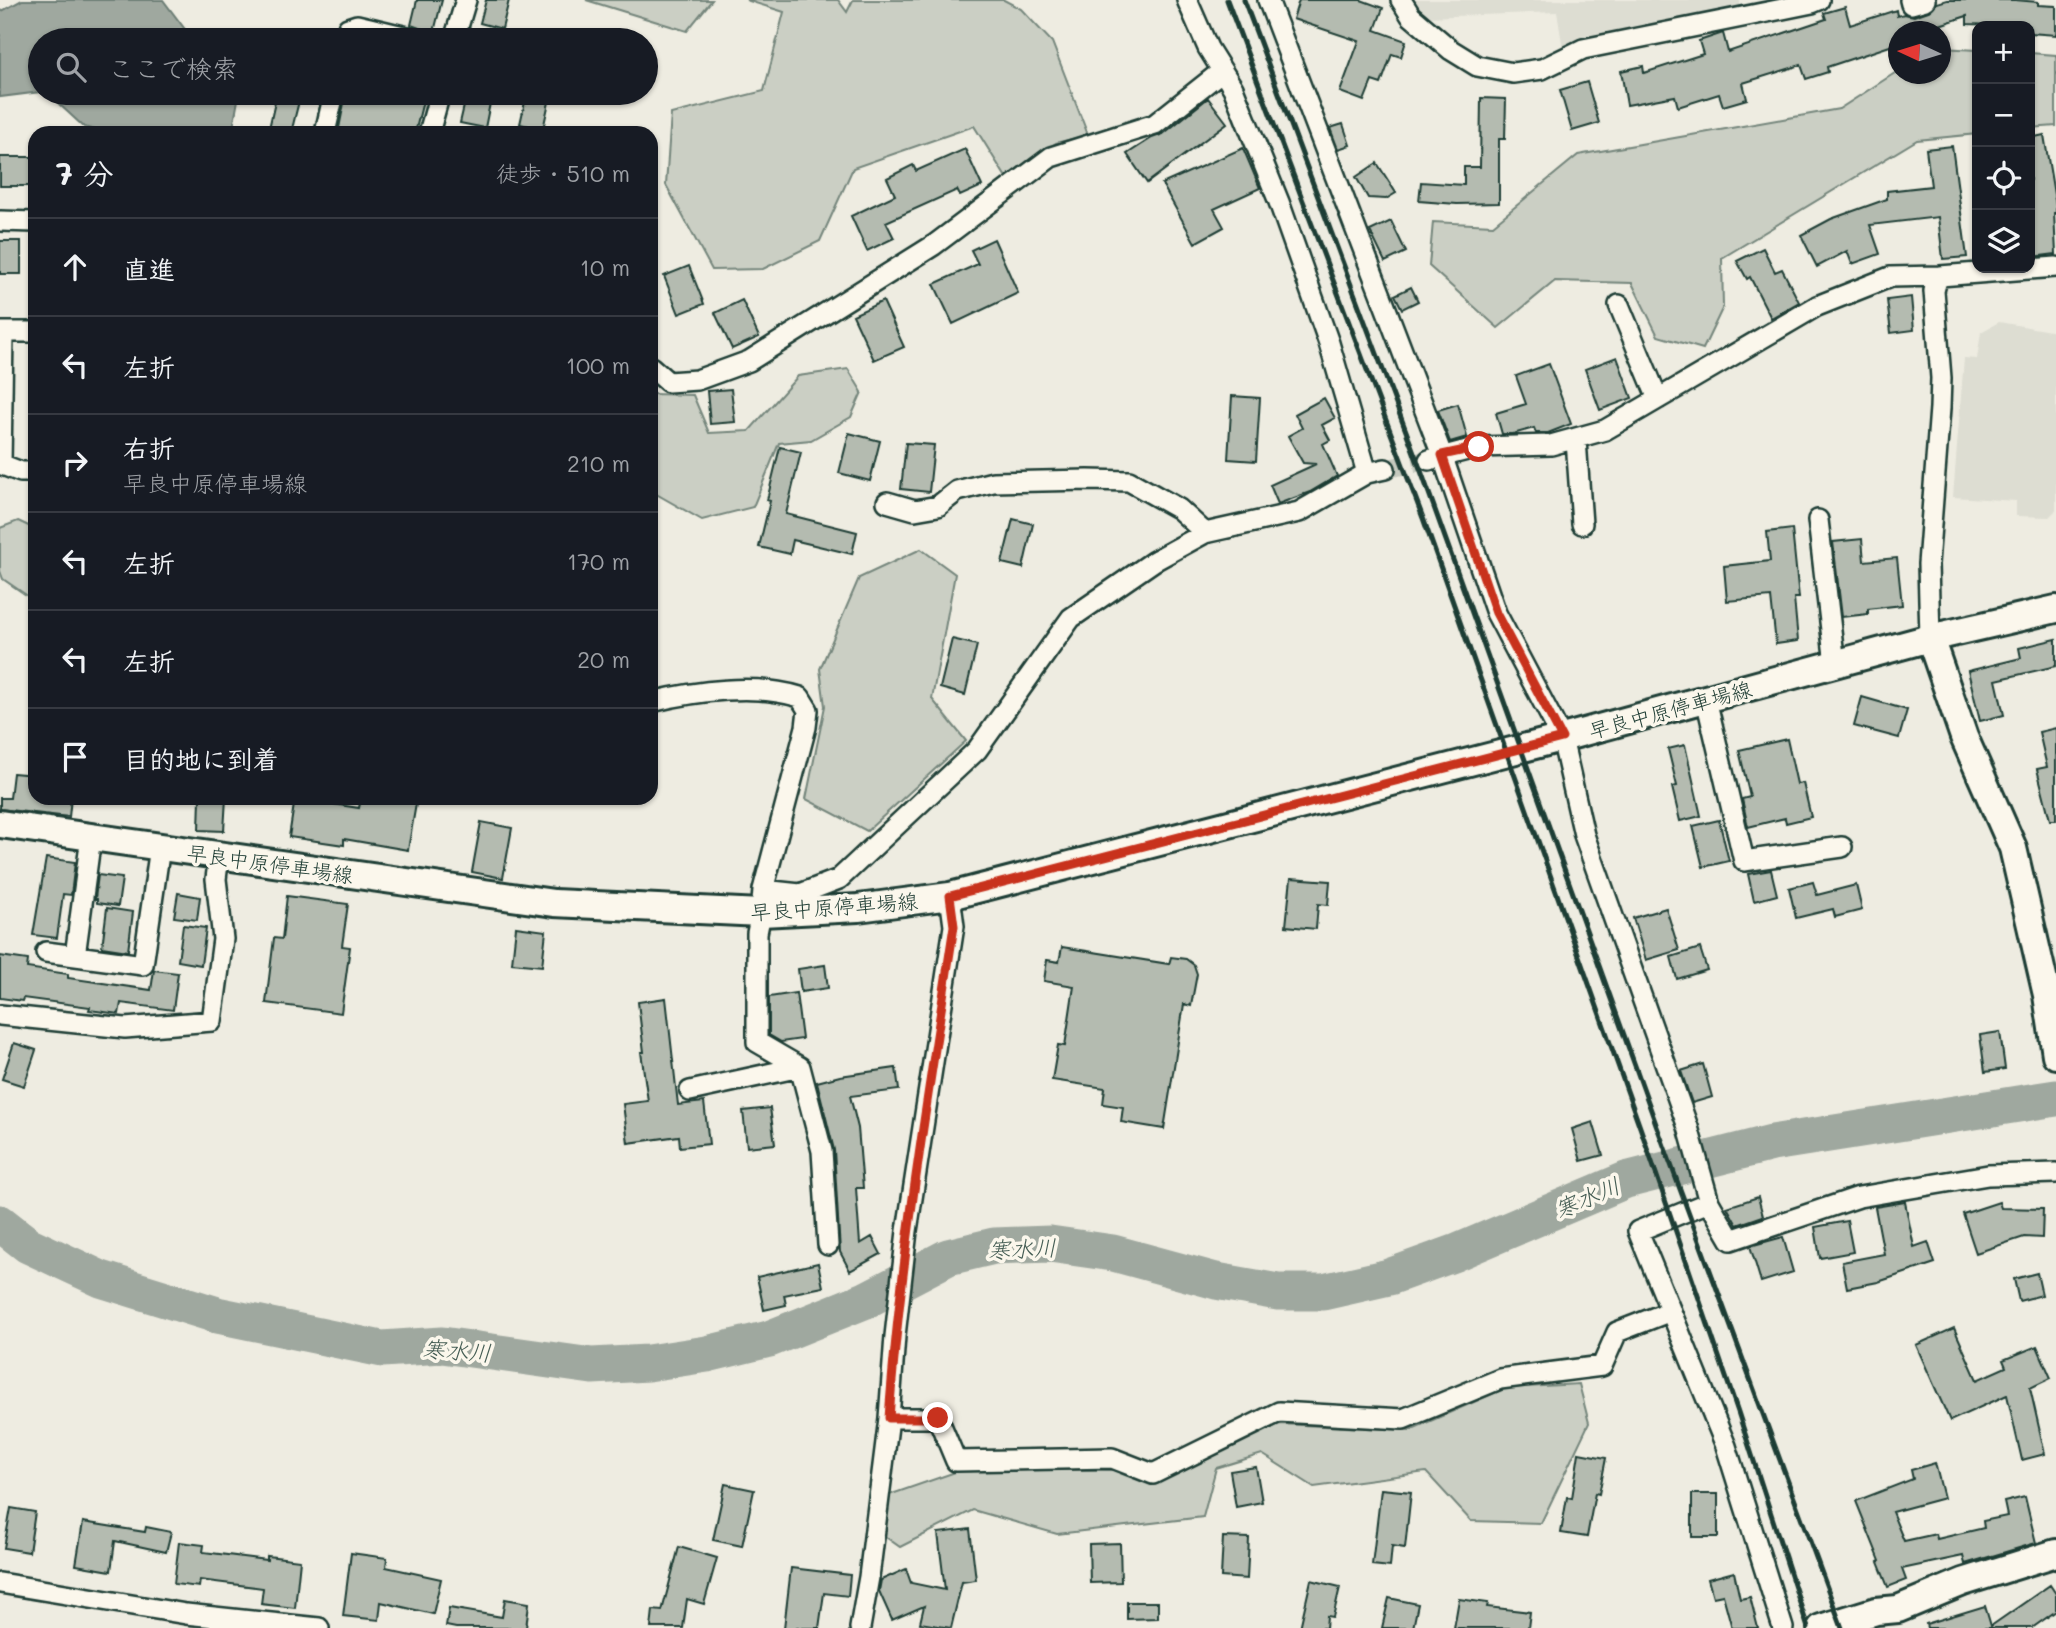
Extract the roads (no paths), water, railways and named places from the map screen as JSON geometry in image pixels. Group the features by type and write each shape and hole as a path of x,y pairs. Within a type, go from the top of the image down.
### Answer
{"main road":[{"name":"早良中原停車場線","path":"0,824 554,903 762,902 858,908 950,896 1562,738 1930,638 2056,609"},
{"path":"1930,638 1964,737 2013,848 2047,995 2056,1055"},
{"path":"1821,1628 1876,1611 1901,1619 1964,1582 2056,1553"}],"street":[{"path":"458,28 466,0"},
{"path":"762,902 800,894 839,879 977,750 1071,618 1154,561 1205,533 1299,512 1376,471 1279,202 1233,88 1208,48 1187,0"},
{"path":"1268,0 1435,458 1496,613 1562,738 1584,835 1688,1127 1709,1202 1731,1240 1859,1197 1987,1175 2056,1173"},
{"path":"1402,0 1410,16 1451,50 1477,66 1513,73 1542,69 1583,49 1819,0"},
{"path":"1910,0 1911,4 1925,0"},
{"path":"348,28 357,25 370,28"},
{"path":"658,373 668,382 697,380 749,361 934,245 1051,157 1155,124 1222,71"},
{"path":"327,126 332,105"},
{"path":"431,126 437,105"},
{"path":"0,221 28,222"},
{"path":"1435,458 1479,447 1551,445 1605,430 1817,306 1890,277 2056,267"},
{"path":"1930,638 1928,564 1940,398 1934,291 1940,276"},
{"path":"1619,305 1658,399"},
{"path":"28,332 1,332 0,464 28,472"},
{"path":"1576,440 1582,524"},
{"path":"887,502 915,510 938,506 957,491 993,482 1129,481 1179,509 1205,533"},
{"path":"1818,520 1835,664"},
{"path":"658,701 709,691 781,691 800,697 808,710 757,933 757,1042 800,1067 822,1151 828,1245"},
{"path":"1706,699 1744,861 1842,847"},
{"path":"75,956 91,837"},
{"path":"46,952 143,965 160,847"},
{"path":"0,1015 125,1028 212,1021 223,939 216,879 219,856"},
{"path":"860,1628 889,1418 907,1231 954,926 950,896"},
{"path":"690,1091 800,1067"},
{"path":"1709,1202 1638,1231 1726,1446 1783,1628"},
{"path":"889,1418 938,1418 956,1461 1112,1458 1153,1474 1279,1412 1403,1419 1500,1379 1602,1366 1617,1332 1671,1311"},
{"path":"0,1583 187,1614 319,1628"}],"waterway":[{"name":"寒水川","path":"0,1223 28,1245 101,1279 217,1315 382,1349 442,1345 592,1366 648,1363 707,1354 769,1339 866,1300 948,1257 994,1246 1050,1244 1113,1253 1216,1281 1278,1292 1323,1292 1389,1277 1455,1253 1626,1180 1772,1143 2056,1098"}],"tunnel":[{"path":"1385,469 1429,460"}],"railway":[{"path":"1227,0 1423,518 1641,1130 1738,1412 1808,1628"},
{"path":"1244,0 1421,471 1656,1124 1842,1628"}]}
